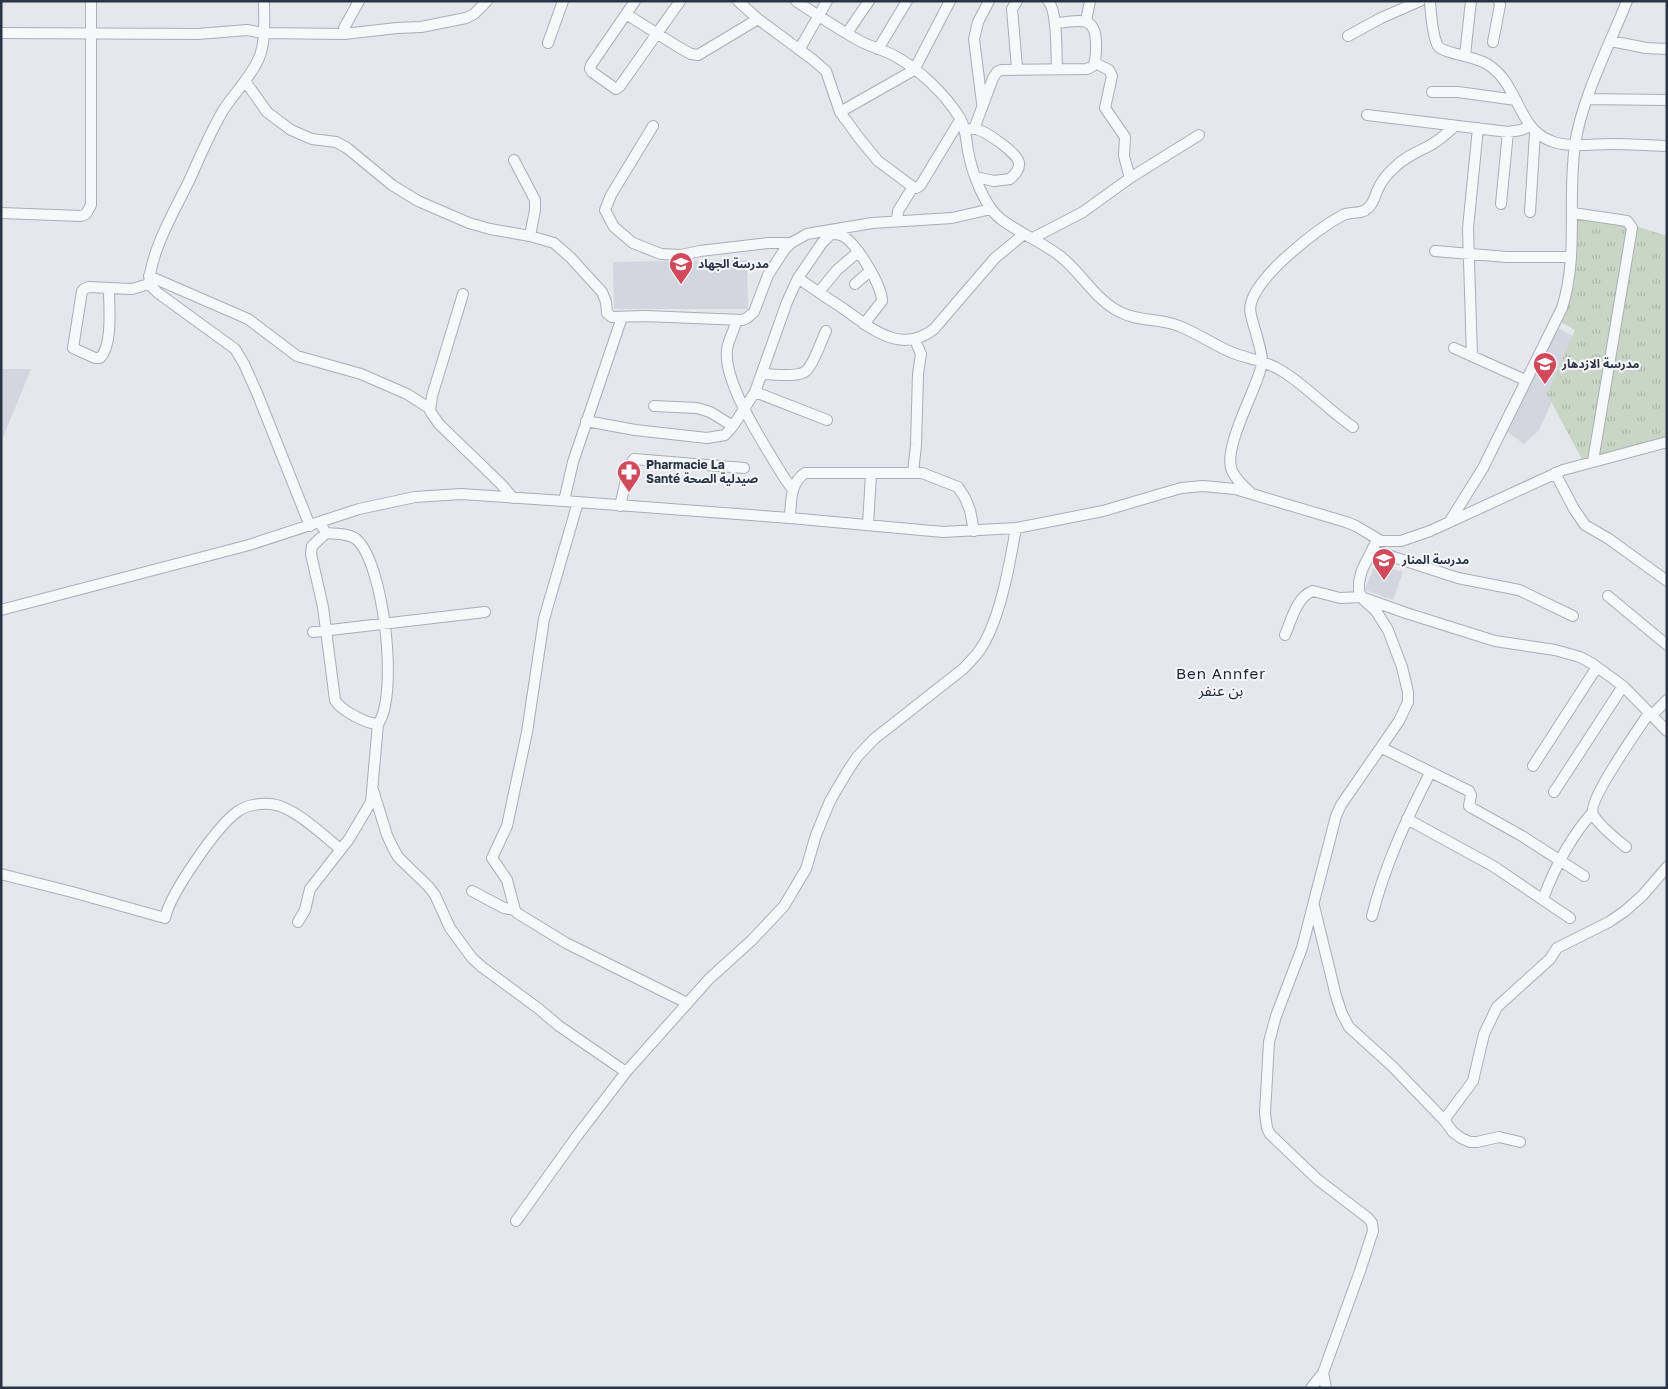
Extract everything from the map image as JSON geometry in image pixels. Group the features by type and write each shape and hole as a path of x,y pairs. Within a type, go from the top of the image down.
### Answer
{"street":[{"path":"1,213 81,216 86,214 91,205 91,1"},
{"path":"109,288 109,333 104,354 100,358 95,358 73,348 82,292 84,289 90,288 109,288 132,290 149,280 167,226 211,132 259,58 263,33 264,1"},
{"path":"344,34 344,28 359,1"},
{"path":"1,33 198,34 242,30 263,33 344,34 421,27 466,18 474,14 487,1"},
{"path":"548,44 563,1"},
{"path":"635,1 590,69 616,89 680,1"},
{"path":"738,1 758,19 821,66 828,74 840,112 878,160 913,187 920,186 960,120"},
{"path":"796,1 847,33 893,55 914,70 938,92 960,120 970,129 1011,150 1017,156 1018,169 1010,180 994,181 976,177"},
{"path":"800,50 818,15 828,1"},
{"path":"847,33 868,1"},
{"path":"840,112 914,70 950,1"},
{"path":"983,106 974,39 978,22 989,1"},
{"path":"1017,1 1012,9 1017,68"},
{"path":"1048,1 1052,6 1055,23 1057,68"},
{"path":"1086,22 1090,1"},
{"path":"1348,36 1381,18 1420,1"},
{"path":"1430,1 1435,37 1439,47 1446,51 1475,57 1498,72 1507,82 1533,129 1552,142 1575,145 1664,146"},
{"path":"1465,55 1471,1"},
{"path":"1493,42 1500,5 1499,1"},
{"path":"1450,521 1483,468 1525,380 1559,317 1566,297 1571,257 1575,145 1588,99 1627,1"},
{"path":"878,49 906,2"},
{"path":"626,14 658,32 685,51 698,55 758,19"},
{"path":"1055,23 1086,22 1092,25 1096,32 1095,63"},
{"path":"1611,41 1646,48 1667,49"},
{"path":"1095,63 1087,69 1017,68 997,72 990,84 983,106 970,129 968,150 976,177 991,209 1001,220 1048,247 1070,264 1104,302 1122,313 1138,319 1177,325 1232,352 1263,362 1287,374 1353,427"},
{"path":"1095,63 1109,70 1112,76 1105,108 1125,137 1124,156 1130,178"},
{"path":"245,81 267,112 291,130 312,139 336,142 347,148 392,185 436,210 490,230 530,236 554,243 570,257 602,292 608,315 612,317 645,316 736,320 747,318 754,312 768,275 791,243 807,234 897,220 952,218 991,209"},
{"path":"1432,92 1458,92 1516,100"},
{"path":"1588,99 1666,100"},
{"path":"1367,115 1508,132 1533,129"},
{"path":"653,126 610,195 605,210 614,227 633,243 661,254 681,255 748,245 791,243"},
{"path":"1250,493 1232,472 1231,456 1240,423 1263,362 1250,307 1254,295 1291,252 1308,238 1346,213 1367,210 1395,166 1414,152 1440,138 1455,126"},
{"path":"1472,356 1468,228 1478,128"},
{"path":"1530,212 1533,129"},
{"path":"1501,204 1508,132"},
{"path":"798,278 872,329 899,340 914,340 923,337 934,329 995,258 1028,236 1083,212 1130,178 1199,135"},
{"path":"514,160 535,200 530,236"},
{"path":"897,220 898,211 913,187"},
{"path":"1573,213 1627,221 1632,228 1593,461"},
{"path":"586,421 635,430 707,438 725,435 755,392 763,374 787,302 798,278 826,237 831,234 844,237 858,252 879,288 882,301 864,324"},
{"path":"1435,251 1507,257 1571,257"},
{"path":"818,292 858,252"},
{"path":"855,284 870,271"},
{"path":"149,280 248,319 297,356 361,374 406,394 429,408"},
{"path":"149,280 158,293 234,349 244,364 315,524 326,533 350,536 360,543 374,571 385,623 388,658 384,711 378,724 371,802 367,811 310,888 305,910 298,922"},
{"path":"463,294 429,408 439,424 513,498"},
{"path":"564,501 573,462 622,317"},
{"path":"736,320 735,330 727,349 728,367 744,410 793,490"},
{"path":"763,374 783,375 805,372 810,367 826,332"},
{"path":"913,472 916,445 918,374 921,354 914,340"},
{"path":"1454,348 1525,380"},
{"path":"755,392 827,420"},
{"path":"654,406 697,408 710,412 733,426"},
{"path":"1311,1388 1324,1373 1371,1238 1373,1226 1368,1218 1317,1179 1277,1141 1267,1128 1265,1113 1267,1061 1272,1026 1298,961 1338,811 1382,748 1405,710 1408,692 1402,666 1388,630 1376,611 1361,597 1359,592 1359,582 1365,562 1375,545 1401,541 1555,473 1667,442"},
{"path":"620,506 629,467 634,459 744,468"},
{"path":"790,518 793,490 799,477 805,473 871,474 913,472 922,473 958,487 970,510 974,531"},
{"path":"1555,473 1574,509 1585,525 1609,539 1667,581"},
{"path":"868,525 871,474"},
{"path":"1,610 249,545 381,503 415,497 461,494 790,518 943,532 1016,528 1103,511 1181,488 1218,486 1250,493 1356,526 1375,545 1458,578 1519,590 1573,616"},
{"path":"515,910 507,880 492,857 507,826 526,732 544,618 578,502"},
{"path":"516,1221 626,1072 709,979 752,940 784,906 806,869 816,835 830,801 857,757 874,739 963,668 982,646 995,617 1016,528"},
{"path":"326,533 312,546 311,550 323,607 336,703 341,708 362,719 378,724"},
{"path":"1285,636 1301,600 1309,592 1313,591 1340,598 1361,597 1495,641 1566,652 1580,657 1623,686 1667,731"},
{"path":"1608,596 1667,645"},
{"path":"312,632 485,612"},
{"path":"1533,766 1597,667"},
{"path":"1554,792 1623,686"},
{"path":"1543,900 1561,861 1592,813 1593,802 1605,781 1650,714 1667,700"},
{"path":"1382,748 1471,792 1469,804 1472,808 1522,836 1584,876"},
{"path":"1372,916 1386,868 1430,773"},
{"path":"373,790 393,848 403,862 432,891 440,904 450,928 472,958 560,1026 626,1072"},
{"path":"1,874 165,918 168,906 196,861 224,824 242,809 256,805 270,804 280,806 294,814 340,849"},
{"path":"1592,813 1606,830 1626,847"},
{"path":"1408,819 1493,866 1570,918"},
{"path":"1444,1120 1473,1081 1484,1034 1497,1007 1550,959 1557,948 1609,922 1635,902 1667,867"},
{"path":"472,891 504,908 515,910 566,944 687,1003"},
{"path":"1314,904 1336,996 1349,1027 1392,1066 1444,1120 1453,1132 1465,1141 1477,1142 1500,1137 1520,1142"},
{"path":"1324,1373 1326,1388"}],"shaded area":[{"name":"مدرسة الجهاد","path":"747,260 748,309 614,309 613,262"},
{"name":"مدرسة الازدهار","path":"1558,328 1580,340 1539,430 1524,444 1507,432"},
{"path":"1,369 31,369 1,442"},
{"name":"مدرسة المنار","path":"1375,564 1403,572 1393,600 1365,590"}],"green space":[{"path":"1574,212 1633,225 1667,236 1667,440 1584,463 1547,394 1575,330 1561,322 1572,268"}],"place":[{"name":"مدرسة الجهاد","path":"681,285"},
{"name":"مدرسة الازدهار","path":"1545,385"},
{"name":"Pharmacie La Santé صيدلية الصحة","path":"629,493"},
{"name":"مدرسة المنار","path":"1384,581"}],"district":[{"name":"Ben Annfer بن عنفر","path":"1221,682"}]}
